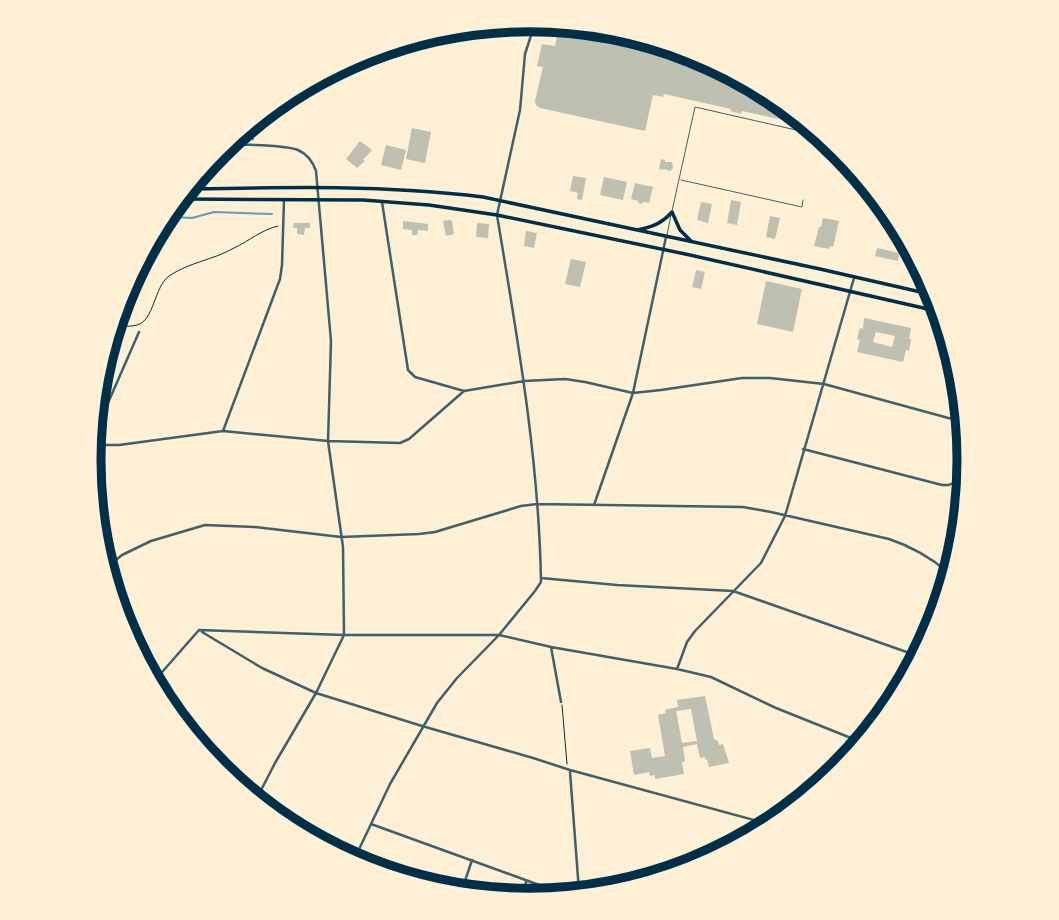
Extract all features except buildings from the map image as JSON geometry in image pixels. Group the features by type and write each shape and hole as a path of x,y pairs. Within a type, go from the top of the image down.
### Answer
{"main road":[{"path":"198,189 318,186 435,192 500,200 924,293"},
{"path":"190,199 382,201 497,215 931,310"},
{"path":"635,230 654,226 672,212 680,230 697,244"}],"street":[{"path":"358,852 390,784 437,703 499,635 540,584 537,504 524,382 497,215 520,110 525,54 532,32"},
{"path":"240,145 288,147 301,151 314,165 331,341 328,442 341,537 344,635 316,693 259,792"},
{"path":"223,431 279,279 285,199"},
{"path":"382,201 407,367 411,374 424,381 464,391 524,382 571,379 633,393 742,378 770,378 824,384 956,420"},
{"path":"594,505 633,393 666,237"},
{"path":"677,669 691,636 761,563 785,516 854,277"},
{"path":"104,412 139,332"},
{"path":"102,444 119,445 223,431 328,442 404,442 464,391"},
{"path":"803,449 942,485 949,485 957,475"},
{"path":"114,562 151,541 205,525 255,527 341,537 435,533 521,506 537,504 743,507 900,542 943,569"},
{"path":"541,578 733,591 912,654"},
{"path":"199,630 344,635 499,635 711,677 776,708 855,739"},
{"path":"159,676 199,630"},
{"path":"199,630 262,668 316,693 569,770 759,821"},
{"path":"551,647 561,702"},
{"path":"569,770 579,886"},
{"path":"371,824 546,888"},
{"path":"464,883 472,860"},
{"path":"525,888 526,881"}],"lane":[{"path":"666,237 695,107 805,132"},
{"path":"679,180 802,207 803,201"}],"path":[{"path":"252,134 253,146"},
{"path":"123,326 138,325 145,321 163,281 170,275 192,263 233,249 275,226 284,226"},
{"path":"561,702 569,770"}],"waterway":[{"path":"177,217 192,218 214,212 272,214"}]}
